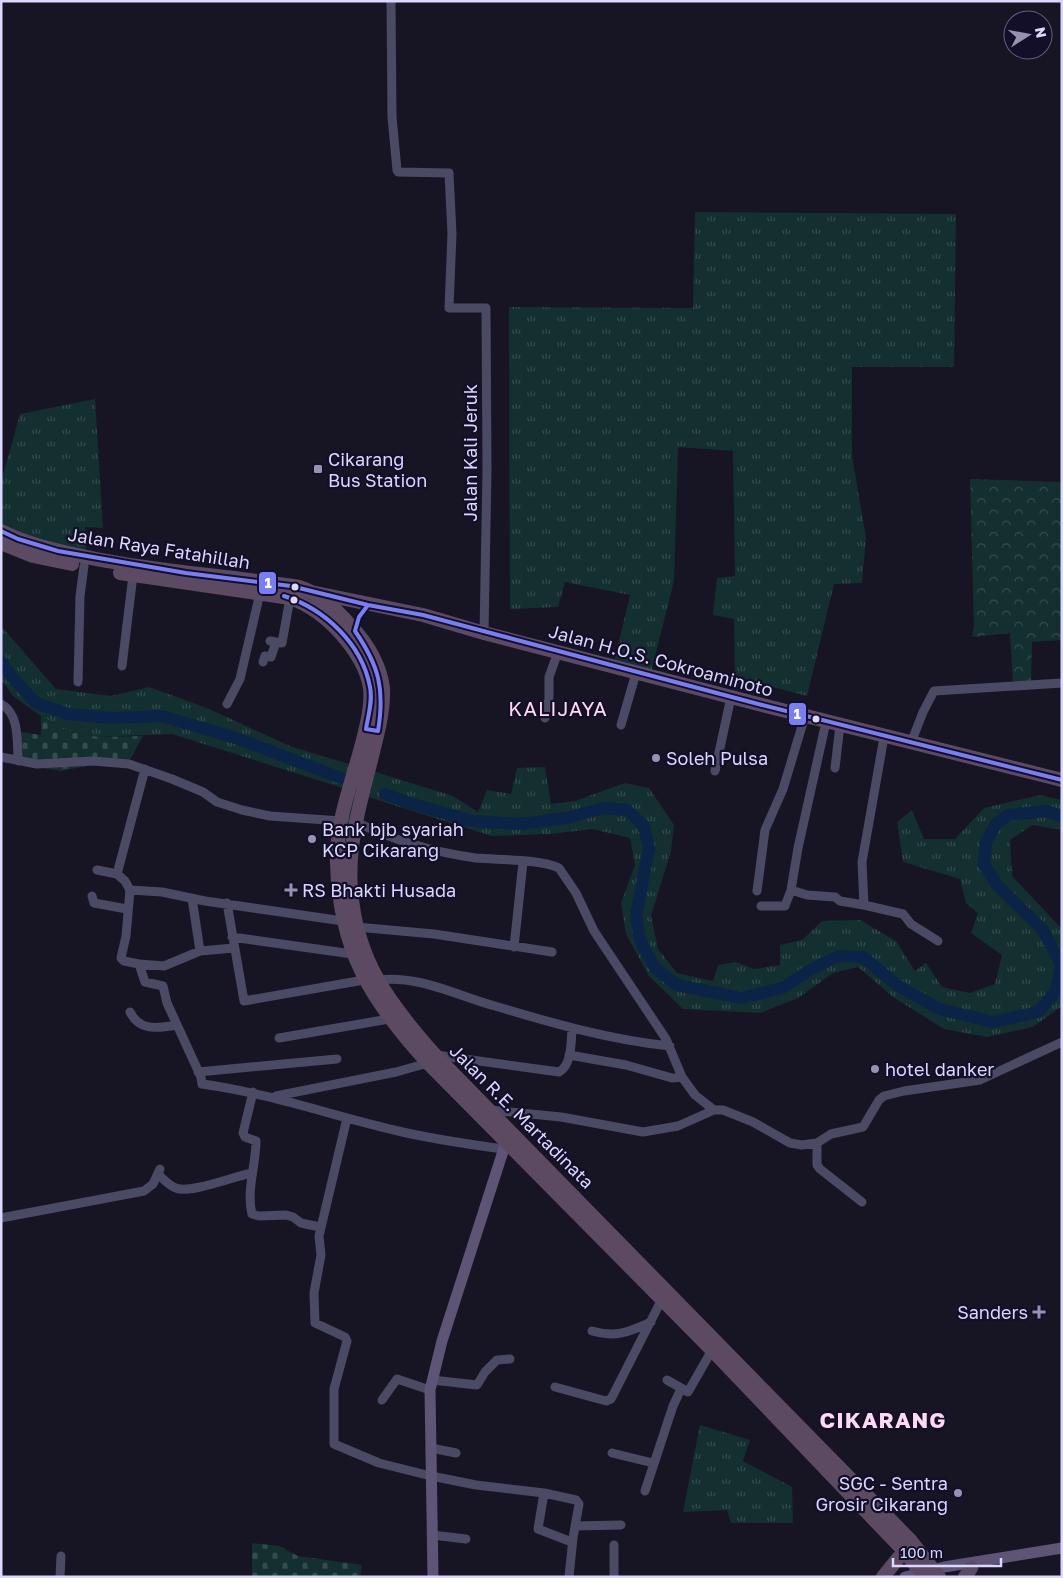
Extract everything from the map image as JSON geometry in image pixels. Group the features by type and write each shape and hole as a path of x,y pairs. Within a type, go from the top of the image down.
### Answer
{"highway":[{"name":"Jalan Raya Fatahillah","path":"1,531 18,539 58,552 186,573 292,586 313,593"},
{"name":"Jalan Raya Fatahillah","path":"1,543 33,556 84,566 295,599"},
{"name":"Jalan H.O.S. Cokroaminoto","path":"313,593 348,598 368,605 423,615 484,634 840,726 1062,780"},
{"name":"Jalan R.E. Martadinata","path":"313,593 344,617 370,650 380,674 383,697 372,730 353,802 341,821 337,861 342,921 352,954 431,1059 505,1146 662,1299 904,1551 931,1574"},
{"name":"Jalan R.E. Martadinata","path":"295,599 333,626 350,644 362,664 370,688 372,730"},
{"path":"356,631 359,617 368,605"},
{"name":"Jalan R.E. Martadinata","path":"353,802 356,822 350,862 356,927 371,980 389,1019 489,1110 712,1336 897,1527 931,1574"},
{"path":"883,1577 904,1551"}],"main road":[{"path":"433,1577 431,1385 442,1341 505,1146"},
{"path":"931,1574 944,1567 1062,1548"},
{"path":"905,1577 944,1572 968,1572 1062,1552"}],"street":[{"name":"Jalan Kali Jeruk","path":"391,1 392,117 396,166 398,172 449,173 452,233 450,308 486,308 487,471 484,634"},
{"path":"78,682 80,596 84,566"},
{"path":"122,666 132,575"},
{"path":"227,704 240,678 260,593"},
{"path":"264,662 265,656 271,657 273,642 282,643 295,599"},
{"path":"545,718 549,699 549,677 558,652"},
{"path":"622,725 636,673"},
{"path":"911,743 926,704 934,691 1062,683"},
{"path":"715,772 730,697"},
{"path":"1,704 8,709 14,721 18,761"},
{"path":"756,891 765,830 783,789 805,716"},
{"path":"761,906 785,906 791,890 798,848 826,722"},
{"path":"835,768 840,726"},
{"path":"864,905 862,862 884,737"},
{"path":"1,756 37,764 102,761 129,764 197,789 217,802 249,812 341,821"},
{"path":"117,874 121,852 145,769"},
{"path":"356,822 396,840 427,850 555,866 561,871 584,908 594,931 670,1046 682,1077 695,1095 714,1110"},
{"path":"514,946 523,862"},
{"path":"97,870 117,874 126,881 130,890 127,928 121,958 124,961 164,966 200,952 234,948"},
{"path":"130,890 162,892 342,921"},
{"path":"791,890 807,895 835,897 840,900 904,914 910,924 938,941"},
{"path":"92,896 94,903 127,909"},
{"path":"192,898 200,952"},
{"path":"227,903 242,998 245,1001 371,980 398,979 423,982 489,1005 572,1028 645,1044 670,1046"},
{"path":"356,927 434,934 552,952"},
{"path":"232,937 352,954"},
{"path":"139,964 144,981 163,986 202,1084 274,1096 347,1118 449,1142 505,1146"},
{"path":"130,1012 138,1023 148,1027 177,1024"},
{"path":"279,1038 389,1019"},
{"path":"274,1096 396,1072 431,1059 559,1072 564,1068 570,1055 572,1028"},
{"path":"489,1110 561,1117 643,1132 678,1126 714,1110 734,1112 790,1143 802,1145 817,1143 831,1134 863,1127 879,1100 884,1096 904,1091 980,1080 1062,1042"},
{"path":"570,1055 626,1065 672,1078 682,1077"},
{"path":"198,1072 337,1059"},
{"path":"253,1092 243,1133 245,1137 256,1141 252,1172 252,1214 259,1216 286,1215 293,1217 301,1223 320,1227"},
{"path":"347,1118 320,1227 321,1255 314,1293 314,1322 344,1336 347,1341 334,1389 334,1444 379,1463 431,1476 476,1486 544,1493 576,1500 579,1504 569,1577"},
{"path":"817,1143 817,1165 820,1169 862,1202"},
{"path":"1,1218 144,1191 153,1184 159,1171 174,1188 181,1190 213,1184 252,1172"},
{"path":"554,1387 609,1400 652,1322 662,1299"},
{"path":"592,1331 607,1335 621,1334 652,1322"},
{"path":"667,1380 687,1392 690,1391 712,1350"},
{"path":"382,1400 397,1379 431,1385 478,1385 497,1360 510,1359"},
{"path":"645,1491 653,1464 682,1389"},
{"path":"431,1448 456,1453"},
{"path":"612,1453 653,1464"},
{"path":"544,1493 538,1529 569,1541 573,1538"},
{"path":"575,1526 621,1525"},
{"path":"432,1535 466,1539"},
{"path":"614,1545 614,1577"},
{"path":"60,1577 61,1556"}],"green space":[{"path":"695,212 956,214 954,367 852,367 852,456 866,538 862,583 834,584 807,696 735,677 734,619 713,615 717,578 735,576 733,451 678,447 674,581 650,676 613,667 630,595 565,582 558,607 510,609 509,307 693,308"},
{"path":"95,399 103,528 85,527 86,552 35,540 1,524 1,482 20,414"},
{"path":"970,479 1062,482 1062,640 1032,642 1031,682 1013,685 1010,633 972,637 974,626"},
{"path":"1,626 56,689 111,696 149,687 207,708 292,747 356,766 349,790 172,734 98,737 71,732 41,716 13,696 1,679"},
{"path":"41,716 71,732 98,737 143,736 127,765 96,764 61,771 20,764 20,732 41,735"},
{"path":"545,767 551,804 575,801 625,783 649,788 674,825 671,851 651,916 658,949 677,973 713,981 718,965 736,962 754,969 780,965 780,945 802,940 822,921 860,920 896,941 915,971 926,963 942,987 970,993 995,984 1002,955 971,933 978,913 966,903 960,879 903,862 897,822 912,810 924,839 955,839 984,808 1040,795 1062,800 1062,830 1032,825 1010,840 1012,876 1062,929 1062,1006 1033,1027 987,1037 944,1029 893,997 858,967 833,973 798,998 760,1013 683,1009 649,976 626,934 621,903 635,865 630,838 593,829 550,834 492,836 362,795 369,770 453,796 478,812 487,790 511,794 517,768"},
{"path":"349,790 362,795 351,847 350,893 358,933 373,971 394,1005 421,1039 621,1243 614,1251 404,1037 365,979 352,950 344,921 339,891 338,859"},
{"path":"700,1425 750,1440 743,1461 792,1487 793,1523 731,1523 727,1510 683,1512"},
{"path":"252,1543 279,1546 298,1556 362,1565 360,1577 252,1577"}],"waterway":[{"path":"1,661 11,676 36,703 68,714 110,718 162,716 236,738 341,778"},
{"path":"385,794 472,821 520,824 566,818 604,808 627,810 644,826 649,848 636,916 640,940 655,968 677,985 741,998 782,988 810,970 838,956 863,957 897,985 939,1009 993,1022 1038,1012 1056,991 1061,964 1042,929 997,885 984,864 986,842 996,824 1008,815 1046,811 1062,816"}],"transit line":[{"name":"1","path":"1,531 18,539 58,551 186,573 291,586 368,605 423,615 762,705 1062,780"},
{"name":"1","path":"284,596 314,610 327,619 350,643 366,671 371,692 366,729 378,731 381,703 378,678 370,655 355,631 359,617 368,605"}],"place":[{"name":"Cikarang Bus Station","path":"318,469"},
{"name":"Soleh Pulsa","path":"656,758"},
{"name":"Bank bjb syariah KCP Cikarang","path":"312,839"},
{"name":"RS Bhakti Husada","path":"291,890"},
{"name":"hotel danker","path":"875,1069"},
{"name":"Sanders","path":"1039,1312"},
{"name":"SGC - Sentra Grosir Cikarang","path":"958,1493"}],"district":[{"name":"KALIJAYA","path":"558,708"},
{"name":"CIKARANG","path":"883,1419"}]}
